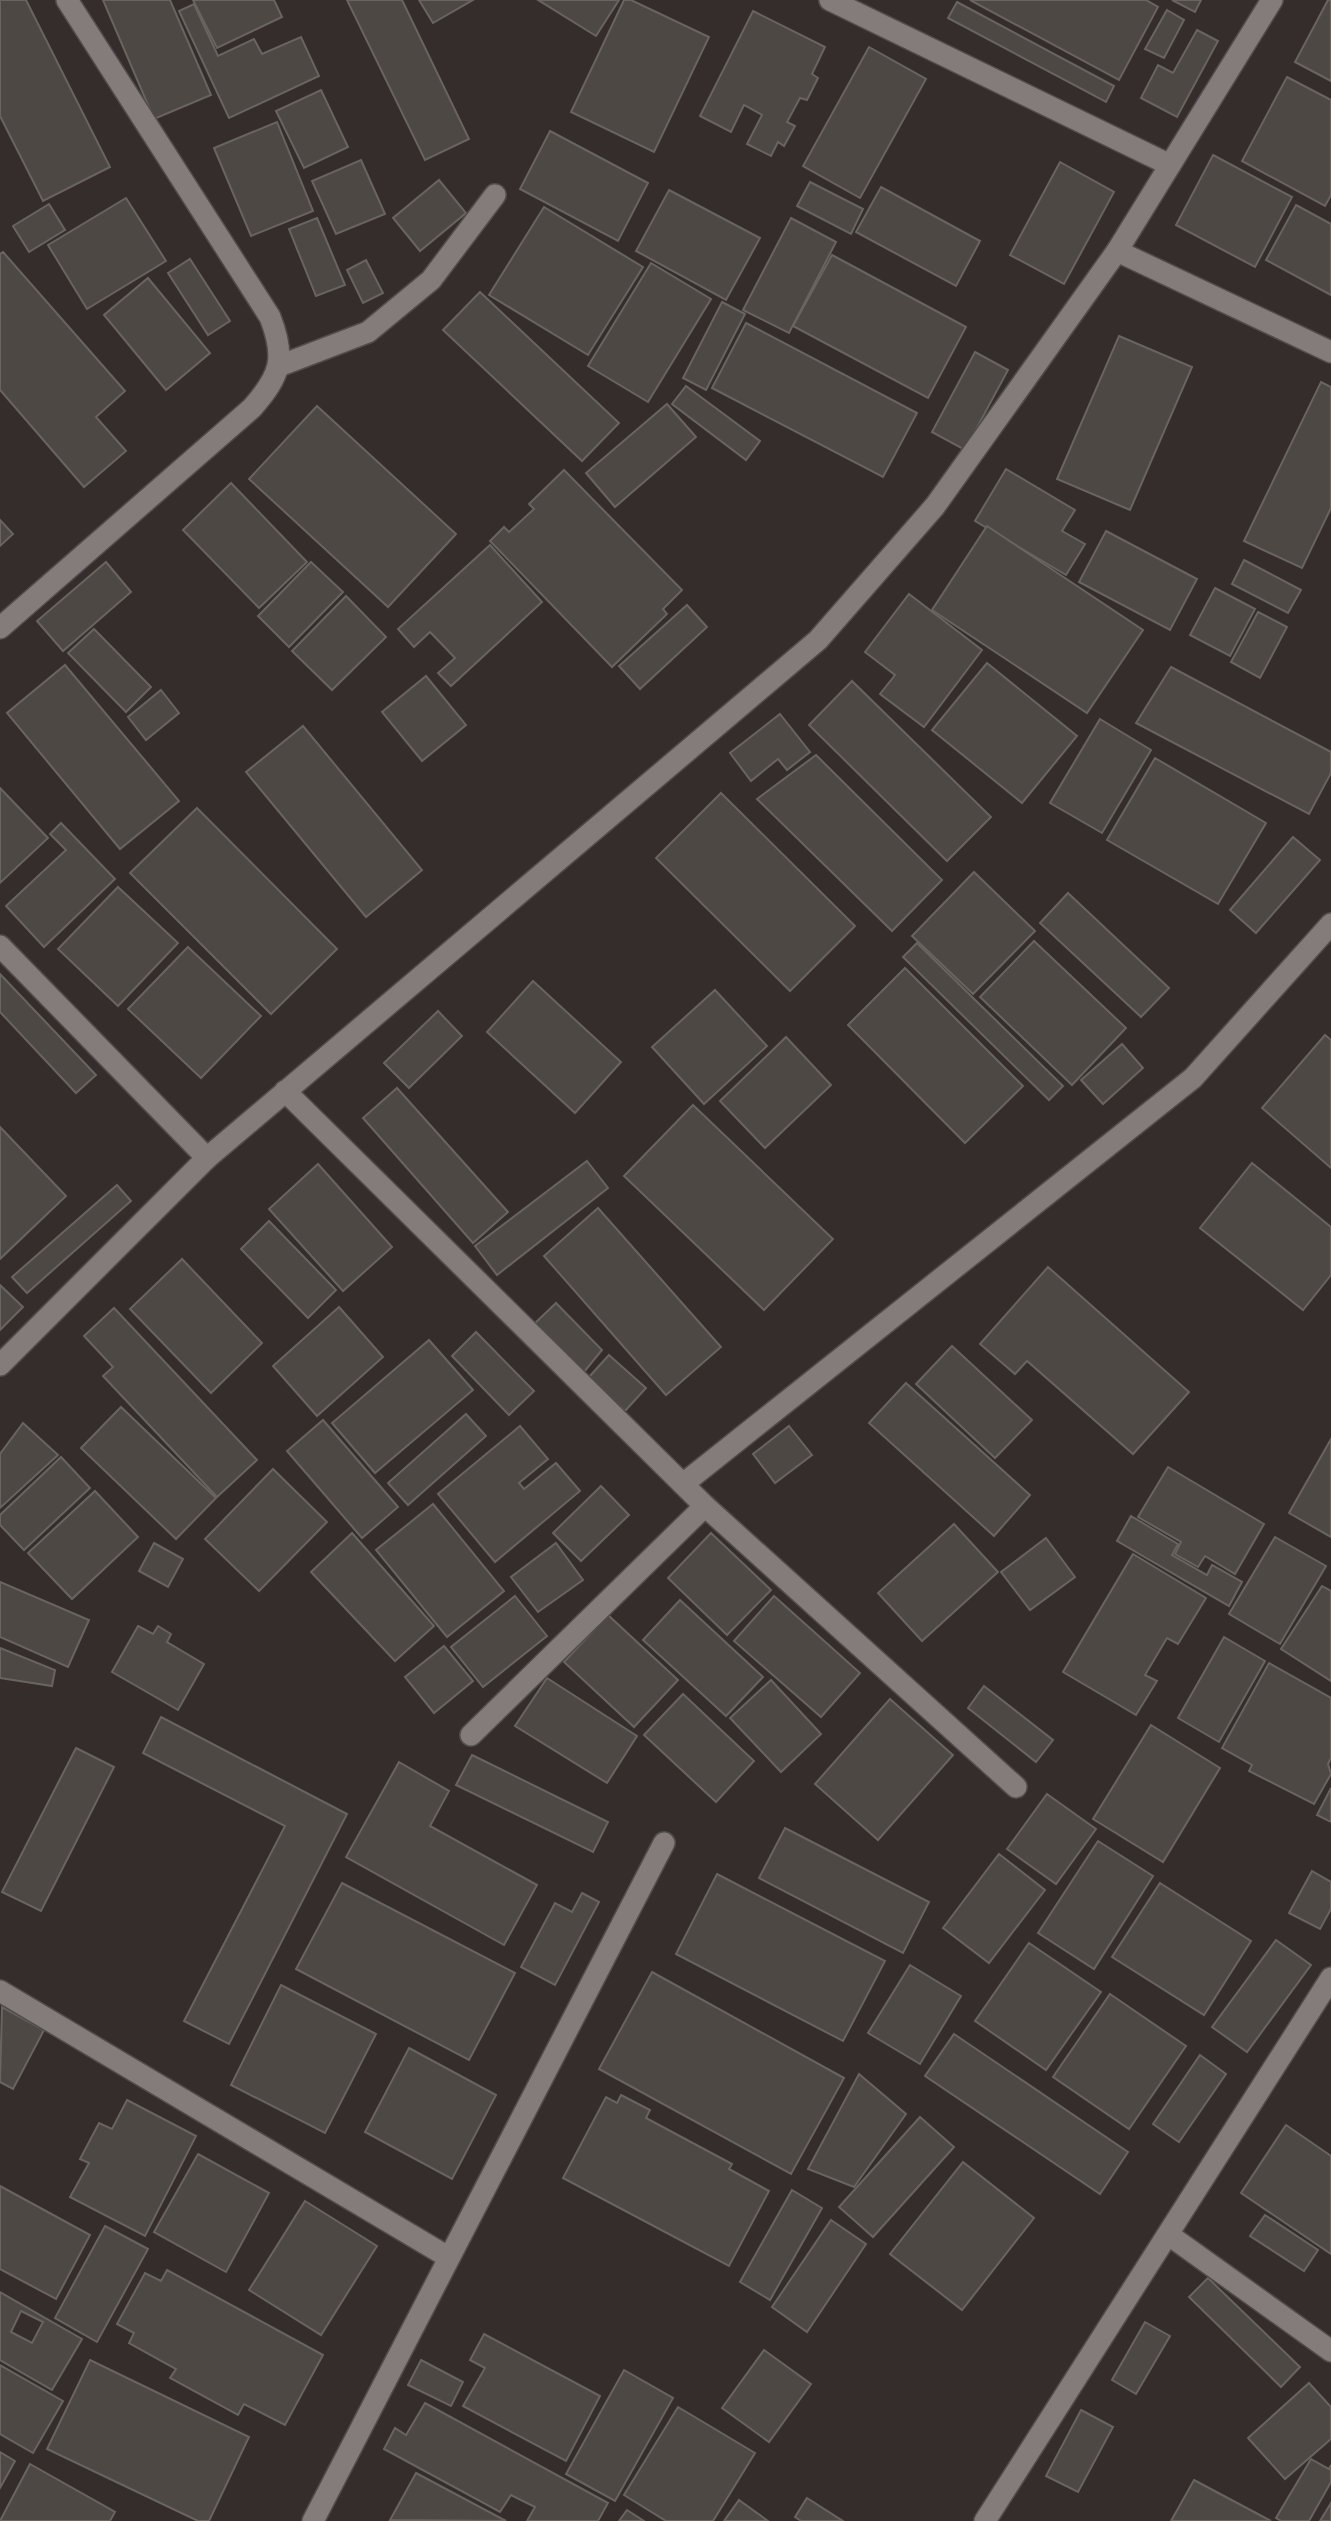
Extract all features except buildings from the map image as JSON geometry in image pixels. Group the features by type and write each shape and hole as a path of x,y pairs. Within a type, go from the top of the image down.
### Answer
{"street":[{"path":"0,628 252,408 270,387 279,366 280,343 270,317 67,0"},
{"path":"830,0 1170,165"},
{"path":"0,1365 207,1158 818,640 934,506 1118,251 1272,0"},
{"path":"279,366 368,332 431,280 495,195"},
{"path":"1118,251 1331,352"},
{"path":"683,1483 1193,1078 1331,924"},
{"path":"0,946 207,1158"},
{"path":"285,1091 705,1506 1016,1787"},
{"path":"471,1735 705,1506"},
{"path":"313,2521 664,1843"},
{"path":"985,2521 1331,1978"},
{"path":"0,1991 448,2257"},
{"path":"1169,2235 1331,2351"}]}
